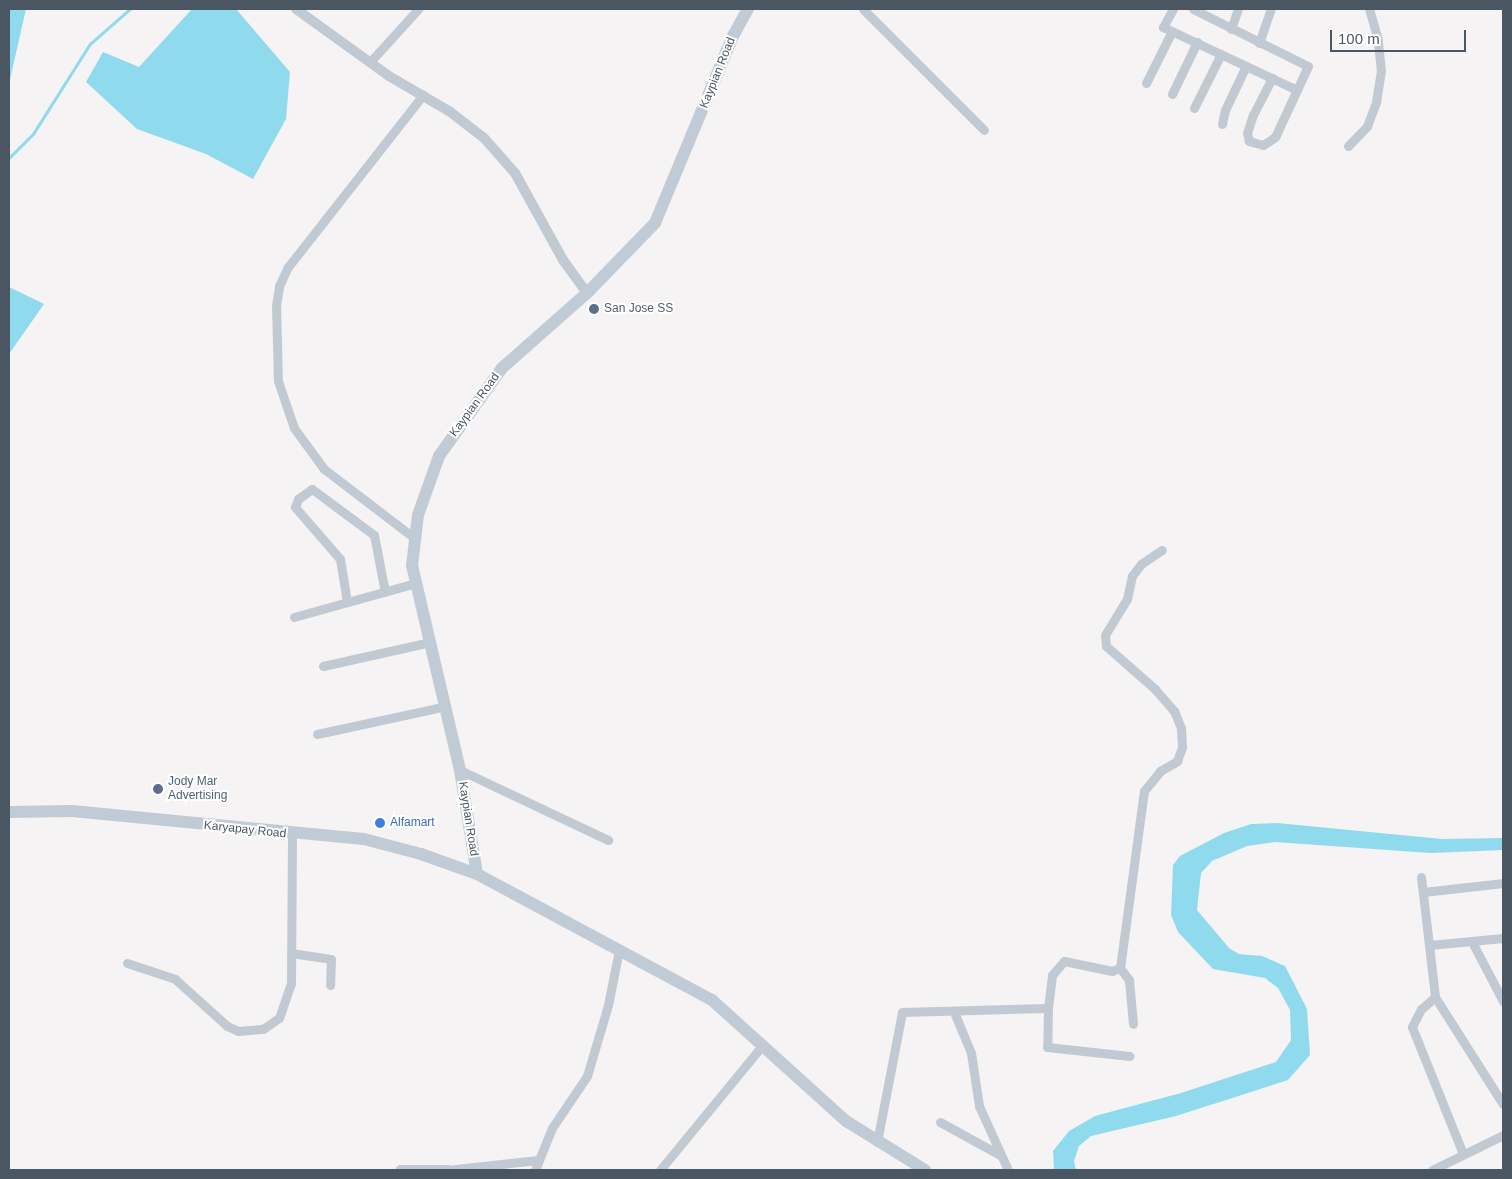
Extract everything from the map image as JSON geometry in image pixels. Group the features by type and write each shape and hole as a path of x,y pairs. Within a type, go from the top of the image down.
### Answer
{"main road":[{"name":"Kaypian Road","path":"477,874 460,770 412,566 413,537 421,506 445,448 502,368 588,293 655,223 733,36 748,9"},
{"name":"Karyapay Road","path":"9,812 72,811 292,835 364,839 421,854 477,874 712,1000 846,1121 877,1142 925,1170"}],"street":[{"path":"296,9 370,62 424,95 484,138 515,173 563,260 588,293"},
{"path":"370,62 418,9"},
{"path":"863,9 984,130"},
{"path":"1173,9 1163,27 1295,89"},
{"path":"1230,29 1238,9"},
{"path":"1259,42 1271,9"},
{"path":"1348,146 1367,126 1376,102 1380,64 1378,40 1369,9"},
{"path":"1198,10 1230,29 1308,66 1295,89 1275,137 1263,144 1249,141 1247,133 1253,114 1272,78"},
{"path":"1146,83 1172,31"},
{"path":"1172,94 1197,42"},
{"path":"1194,108 1221,54"},
{"path":"1222,124 1225,110 1246,66"},
{"path":"413,537 324,469 294,428 278,381 276,306 279,286 288,267 424,95"},
{"path":"347,602 340,559 295,507 298,499 312,489 374,535 385,592"},
{"path":"1133,1024 1129,980 1120,968 1142,800 1160,771 1177,761 1182,747 1181,728 1174,711 1155,689 1106,646 1105,635 1127,599 1132,576 1141,564 1162,550"},
{"path":"294,617 416,583"},
{"path":"323,666 430,642"},
{"path":"317,734 446,706"},
{"path":"460,770 608,840"},
{"path":"127,962 175,980 226,1026 249,1032 263,1029 279,1018 290,983 292,835"},
{"path":"1421,877 1435,997 1503,1104"},
{"path":"1423,892 1503,883"},
{"path":"1430,945 1503,938"},
{"path":"1472,942 1503,1002"},
{"path":"535,1170 552,1128 587,1076 608,1005 619,950"},
{"path":"291,953 331,959 330,984"},
{"path":"1120,968 1112,971 1064,961 1052,975 1048,1008 1047,1047 1130,1056"},
{"path":"1435,997 1421,1009 1412,1026 1463,1154"},
{"path":"877,1142 902,1012 1048,1008"},
{"path":"954,1012 971,1053 979,1106 1008,1170"},
{"path":"660,1170 762,1046"},
{"path":"940,1122 1000,1155"},
{"path":"1432,1170 1503,1135"},
{"path":"400,1169 447,1170 538,1160"}],"water":[{"path":"9,9 26,9 9,84"},
{"path":"192,9 236,9 290,72 286,119 253,179 206,154 137,129 86,82 103,52 139,67"},
{"path":"9,287 44,304 9,354"},
{"path":"1277,823 1442,839 1503,838 1503,850 1430,853 1275,842 1247,846 1212,861 1201,873 1197,910 1229,948 1239,954 1262,956 1285,966 1307,1009 1310,1055 1288,1080 1176,1116 1091,1136 1079,1146 1074,1161 1076,1170 1054,1170 1053,1151 1069,1131 1095,1116 1181,1093 1276,1062 1291,1040 1290,1010 1278,988 1265,978 1213,969 1178,932 1171,915 1173,865 1180,856 1224,833 1251,824"}],"waterway":[{"path":"9,158 33,134 90,44 130,9"}],"place":[{"name":"San Jose SS","path":"594,309"},
{"name":"Jody Mar Advertising","path":"158,789"},
{"name":"Alfamart","path":"380,823"}]}
